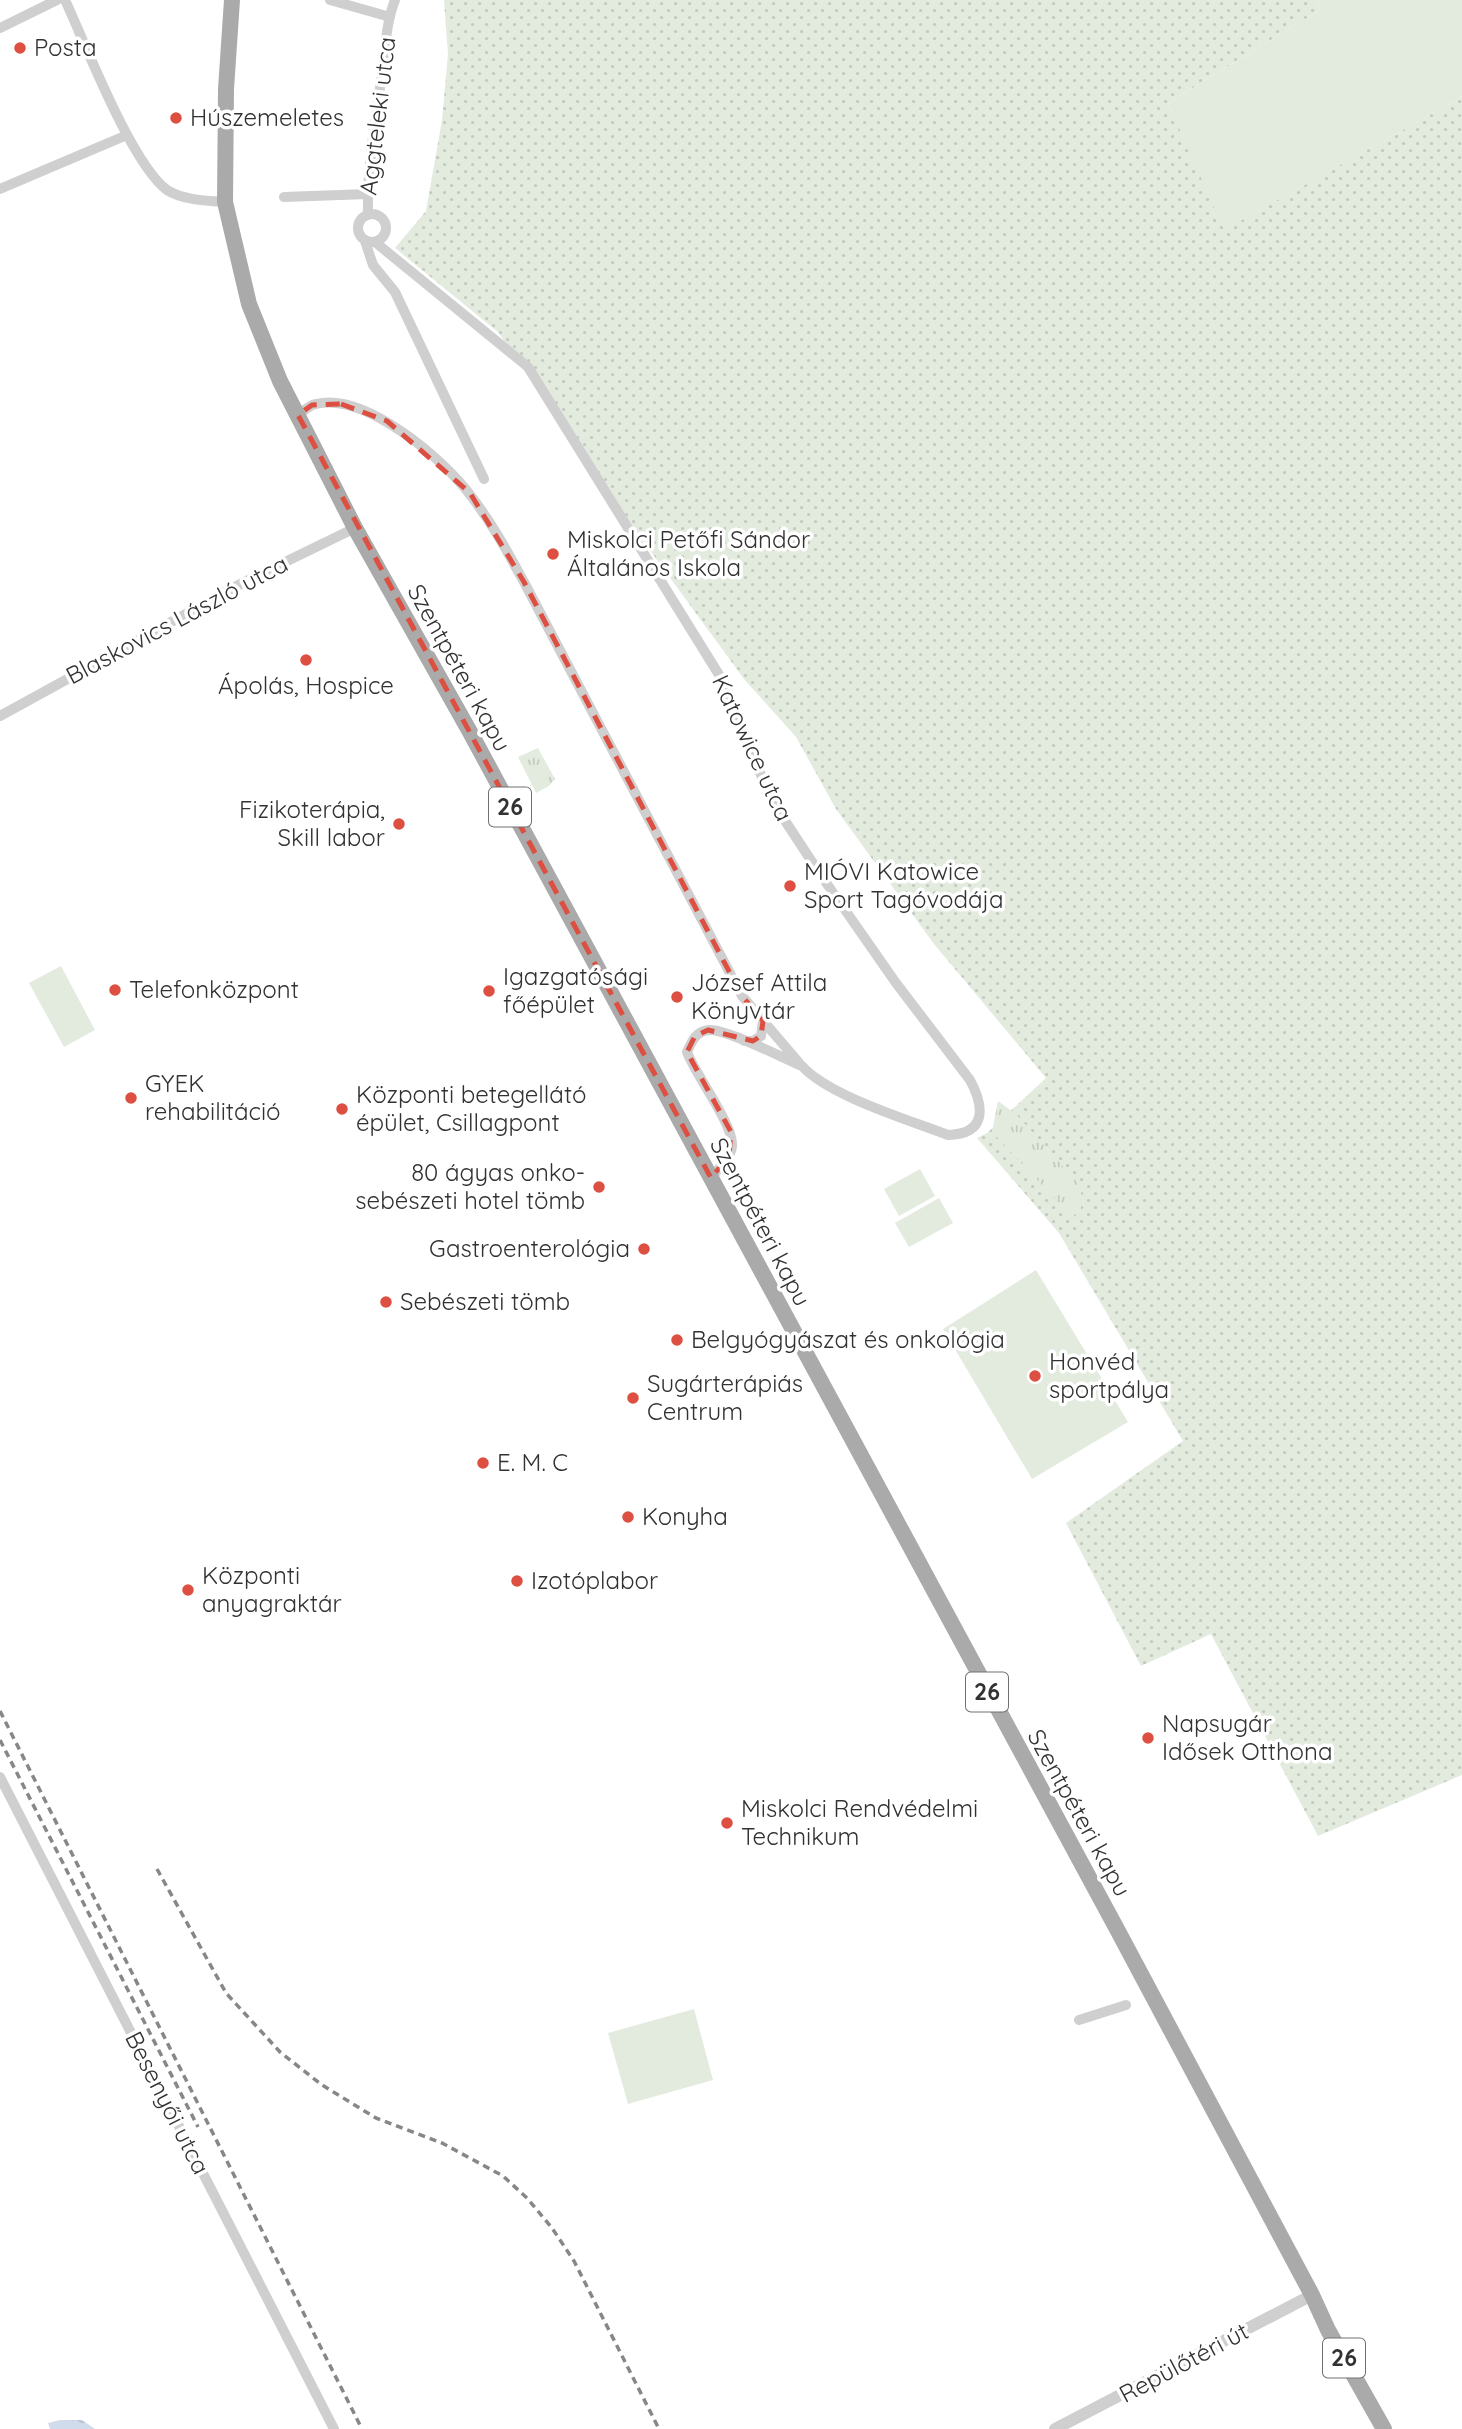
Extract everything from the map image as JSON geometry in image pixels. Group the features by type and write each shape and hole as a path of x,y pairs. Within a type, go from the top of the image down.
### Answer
{"main road":[{"name":"Szentpéteri kapu","path":"232,0 226,89 225,202 249,304 266,350 355,527 470,732 1312,2295 1328,2330 1384,2429"}],"street":[{"path":"0,28 57,0"},
{"path":"65,0 127,135 151,173 169,191 197,200 225,202"},
{"path":"330,0 390,17"},
{"name":"Aggteleki utca","path":"368,215 368,194 390,17 395,0"},
{"path":"0,189 127,135"},
{"path":"284,198 368,194"},
{"path":"377,214 386,224 383,237 370,241 358,234 357,224 363,216 377,214"},
{"path":"370,241 373,265 395,292 447,406 484,478"},
{"name":"Katowice utca","path":"298,415 312,405 326,402 356,408 387,421 446,469 470,494 524,582 743,996 809,1074 864,1103 948,1135 970,1131 977,1124 979,1117 978,1099 970,1080 896,984 776,807 748,747 726,687 528,367 370,241"},
{"name":"Blaskovics László utca","path":"0,716 235,587 355,527"},
{"path":"744,1041 753,1041 761,1036 763,1021"},
{"name":"Katowice utca","path":"711,1178 733,1147 731,1132 692,1066 687,1052 695,1036 708,1030 727,1034 802,1066"},
{"name":"Besenyői utca","path":"0,1777 334,2429"},
{"path":"1079,2020 1126,2005"},
{"name":"Repülőtéri út","path":"1055,2429 1312,2295"}],"highlighted area":[{"path":"341,404 387,421 470,493 524,582 742,996 763,1021 761,1036 753,1041 708,1030 695,1036 687,1052 731,1132 729,1156 711,1178 470,732 298,415 312,405"}],"green space":[{"path":"444,0 1316,0 1320,10 1168,103 1225,229 1462,97 1462,1775 1318,1836 1211,1634 1141,1666 1066,1523 1183,1441 1059,1233 977,1138 987,1133 1046,1078 934,944 836,809 796,737 744,679 603,486 498,332 395,248 426,211 442,120 448,54"},
{"path":"1316,0 1462,0 1462,97 1224,230 1168,103 1320,10"},
{"path":"538,748 555,779 536,793 518,757"},
{"path":"61,966 95,1030 64,1047 29,983"},
{"path":"998,1101 1016,1114 1076,1181 1083,1198 1080,1212 1073,1218 992,1132"},
{"path":"920,1169 935,1196 899,1216 884,1189"},
{"path":"939,1198 953,1223 909,1247 895,1223"},
{"name":"Honvéd sportpálya","path":"1036,1270 1128,1422 1032,1479 943,1329"},
{"path":"694,2009 713,2080 628,2104 608,2033"}],"water":[{"path":"82,2420 95,2429 50,2429 48,2423"}],"railway":[{"path":"0,1711 362,2429"},
{"path":"0,1740 198,2127"},
{"path":"157,1869 226,1993 280,2052 322,2085 376,2118 442,2143 503,2176 527,2198 574,2261 659,2429"}],"place":[{"name":"Posta","path":"20,48"},
{"name":"Húszemeletes","path":"176,118"},
{"name":"Miskolci Petőfi Sándor Általános Iskola","path":"553,554"},
{"name":"Ápolás, Hospice","path":"306,660"},
{"name":"Fizikoterápia, Skill labor","path":"399,824"},
{"name":"MIÓVI Katowice Sport Tagóvodája","path":"790,886"},
{"name":"Telefonközpont","path":"115,990"},
{"name":"Igazgatósági főépület","path":"489,991"},
{"name":"József Attila Könyvtár","path":"677,997"},
{"name":"GYEK rehabilitáció","path":"131,1098"},
{"name":"Központi betegellátó épület, Csillagpont","path":"342,1109"},
{"name":"80 ágyas onko- sebészeti hotel tömb","path":"599,1187"},
{"name":"Gastroenterológia","path":"644,1249"},
{"name":"Sebészeti tömb","path":"386,1302"},
{"name":"Belgyógyászat és onkológia","path":"677,1340"},
{"name":"Honvéd sportpálya","path":"1035,1376"},
{"name":"Sugárterápiás Centrum","path":"633,1398"},
{"name":"E. M. C","path":"483,1463"},
{"name":"Konyha","path":"628,1517"},
{"name":"Izotóplabor","path":"517,1581"},
{"name":"Központi anyagraktár","path":"188,1590"},
{"name":"Napsugár Idősek Otthona","path":"1148,1738"},
{"name":"Miskolci Rendvédelmi Technikum","path":"727,1823"}]}
